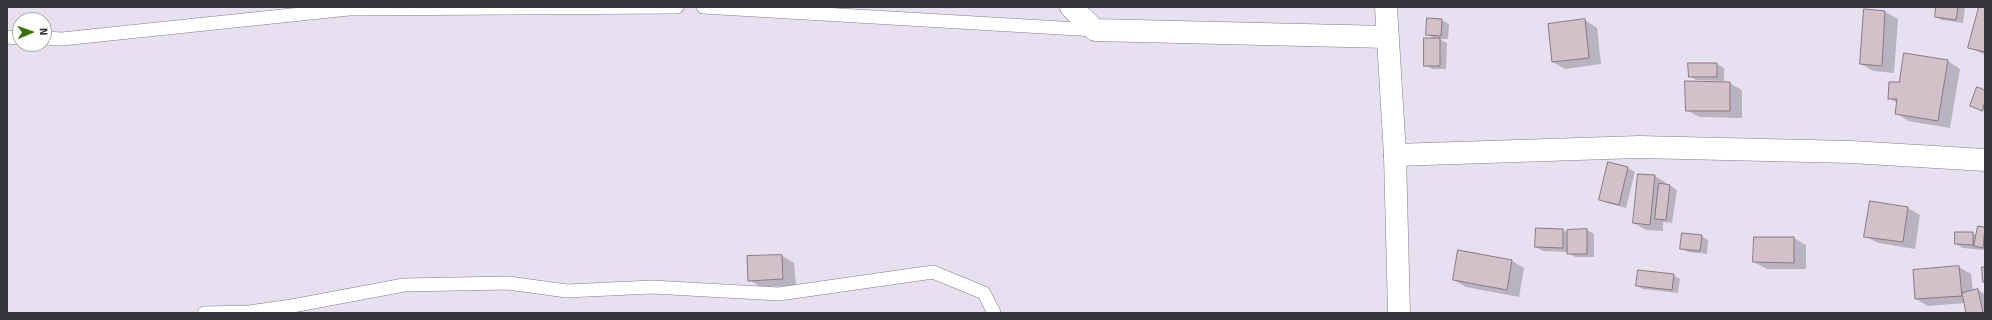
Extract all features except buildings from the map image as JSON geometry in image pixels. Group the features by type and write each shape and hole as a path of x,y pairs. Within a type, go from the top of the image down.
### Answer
{"street":[{"path":"1071,7 1095,30 1387,37"},
{"path":"1386,7 1395,155 1399,313"},
{"path":"1395,155 1638,147 1851,152 1985,160"}],"lane":[{"path":"52,38 62,39 349,9 677,7"},
{"path":"703,7 1095,30"},
{"path":"204,313 249,312 292,306 404,285 508,283 567,291 652,287 779,294 933,272 984,293 994,313"}]}
